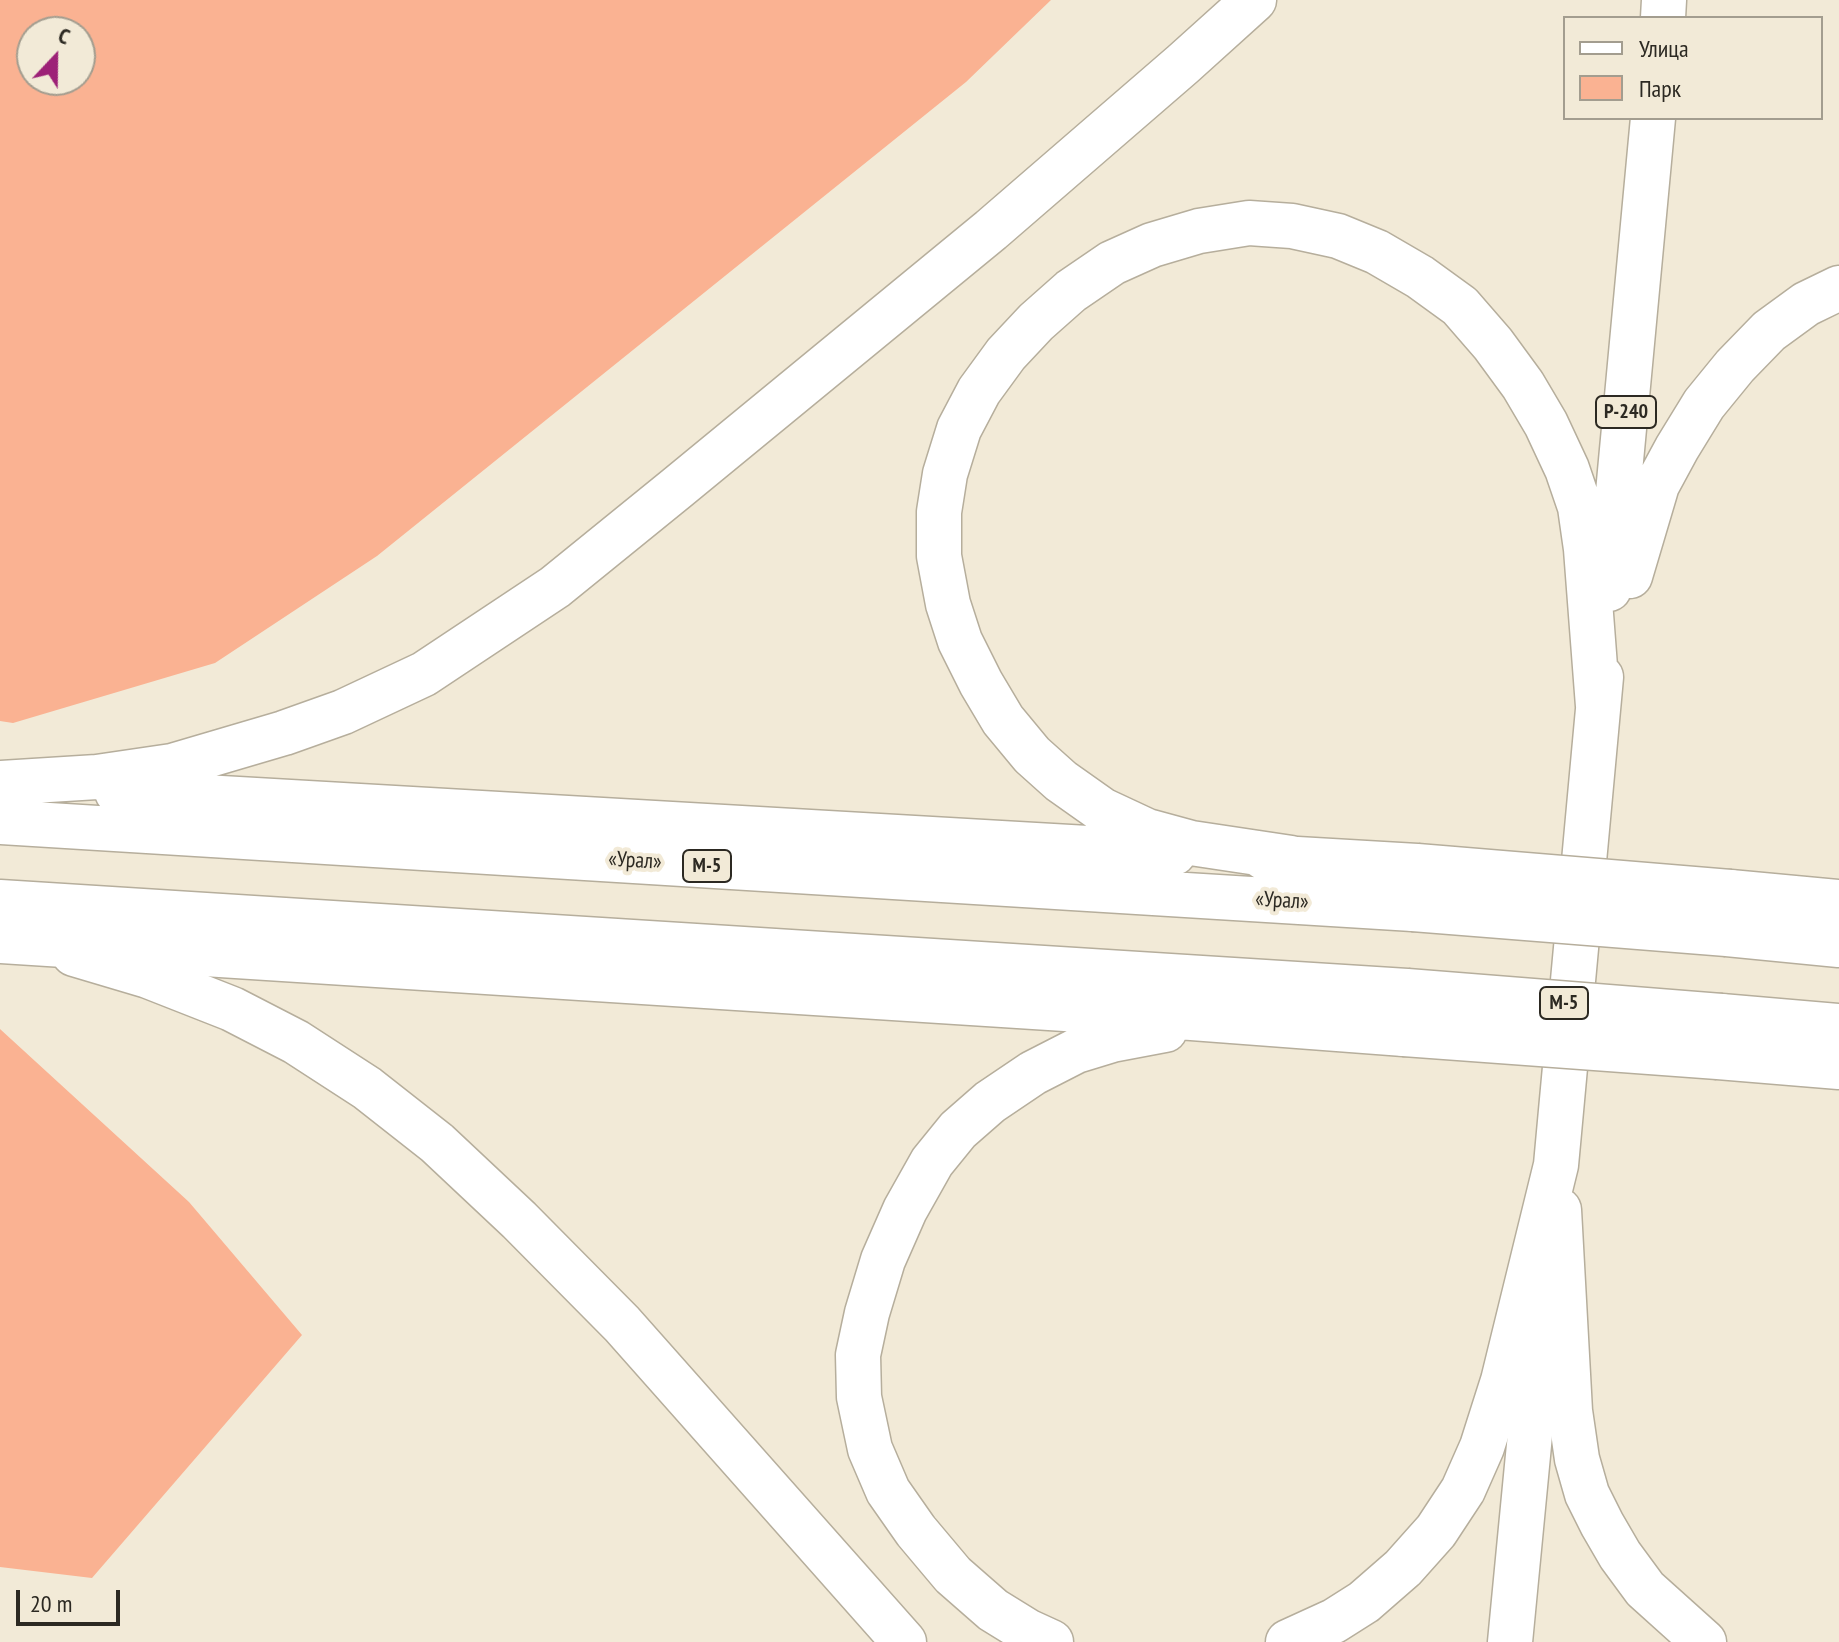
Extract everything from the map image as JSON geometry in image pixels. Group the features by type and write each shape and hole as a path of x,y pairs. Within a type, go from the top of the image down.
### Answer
{"main road":[{"path":"0,784 97,777 172,766 343,712 424,674 555,587 677,488 991,230 1254,0"},
{"name":"Р-240","path":"1556,1165 1653,120"},
{"path":"1291,858 1191,843 1147,831 1102,810 1061,781 1032,755 1003,720 960,641 948,604 939,556 939,512 945,474 959,429 979,391 1006,354 1071,291 1112,263 1152,245 1199,231 1249,223 1292,226 1338,236 1377,252 1420,277 1460,306 1493,344 1531,398 1567,469 1580,507 1586,549 1598,706"},
{"path":"1598,706 1637,548 1657,485 1677,448 1712,395 1769,331 1806,304 1839,288"},
{"path":"0,784 886,838 1417,866 1839,902"},
{"name":"«Урал»","path":"0,822 1413,909 1839,945"},
{"name":"М-5","path":"0,902 1407,991 1720,1036 1839,1026"},
{"path":"8,942 1112,1012 1404,1034 1720,1036 1839,1067"},
{"path":"8,942 74,954 148,976 232,1009 296,1042 367,1088 437,1143 612,1314 904,1642"},
{"path":"1051,1642 993,1610 953,1575 888,1491 870,1449 859,1397 858,1355 883,1260 905,1210 932,1162 958,1130 990,1102 1033,1073 1076,1051 1112,1040 1161,1030 1272,1024"},
{"path":"1288,1642 1334,1621 1364,1602 1403,1568 1436,1531 1463,1490 1482,1447 1503,1381 1556,1165"},
{"path":"1510,1642 1556,1165"},
{"path":"1556,1165 1570,1411 1577,1459 1587,1494 1614,1545 1645,1589 1704,1642"}],"green space":[{"path":"0,0 1051,0 966,82 377,556 215,663 13,723 0,721"},
{"path":"0,1029 189,1202 302,1335 92,1578 0,1567"}]}
